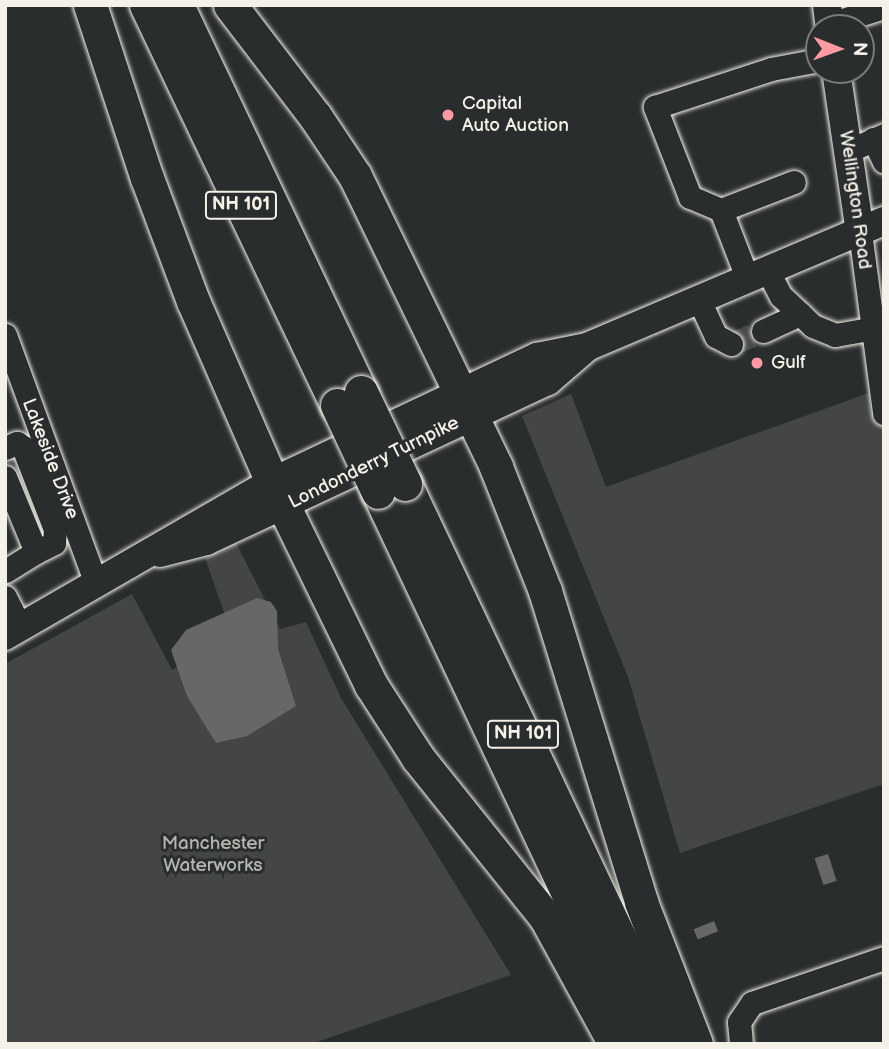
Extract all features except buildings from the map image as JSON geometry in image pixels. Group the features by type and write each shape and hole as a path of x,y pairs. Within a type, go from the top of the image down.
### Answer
{"highway":[{"path":"90,5 188,289 278,494 388,712 446,795 546,918 615,1044"},
{"name":"NH 101","path":"146,5 349,398 670,1044"},
{"name":"NH 101","path":"177,5 349,398"},
{"path":"230,5 315,116 355,176 467,404 525,533 611,815 696,1044"},
{"name":"NH 101","path":"392,488 639,1044"}],"main road":[{"name":"Wellington Road","path":"842,84 868,142 872,227"},
{"name":"Londonderry Turnpike","path":"13,631 149,556 186,528 278,494 467,404 548,381 587,347 872,227"}],"street":[{"path":"852,14 884,7"},
{"path":"805,63 771,69 655,107 690,197 721,210 758,275 813,326 835,335 873,328"},
{"path":"868,142 884,162"},
{"path":"721,210 794,182"},
{"name":"Wellington Road","path":"872,227 873,328 883,398"},
{"path":"699,300 716,336 731,344"},
{"path":"763,331 800,314"},
{"name":"Lakeside Drive","path":"5,335 96,583"},
{"path":"5,448 17,443 23,447 55,529 54,543 5,571"},
{"path":"5,477 36,552"},
{"path":"5,597 13,631"},
{"path":"740,1033 746,1009 759,999 884,958"}],"green space":[{"path":"869,393 871,412 884,408 884,784 680,853 628,677 522,416 571,394 606,487"},
{"name":"Manchester Waterworks","path":"236,543 280,629 306,622 341,698 511,975 311,1044 5,1044 5,664 132,594 172,670 232,635 205,558"}],"shaded area":[{"path":"257,598 271,602 277,611 278,649 296,706 247,736 216,743 187,696 171,650 186,630"},
{"path":"828,854 837,881 823,885 815,858"},
{"path":"714,921 718,931 698,939 694,929"}],"tunnel":[{"path":"731,344 763,331"}],"place":[{"name":"Capital Auto Auction","path":"448,115"},
{"name":"Gulf","path":"757,363"}]}
